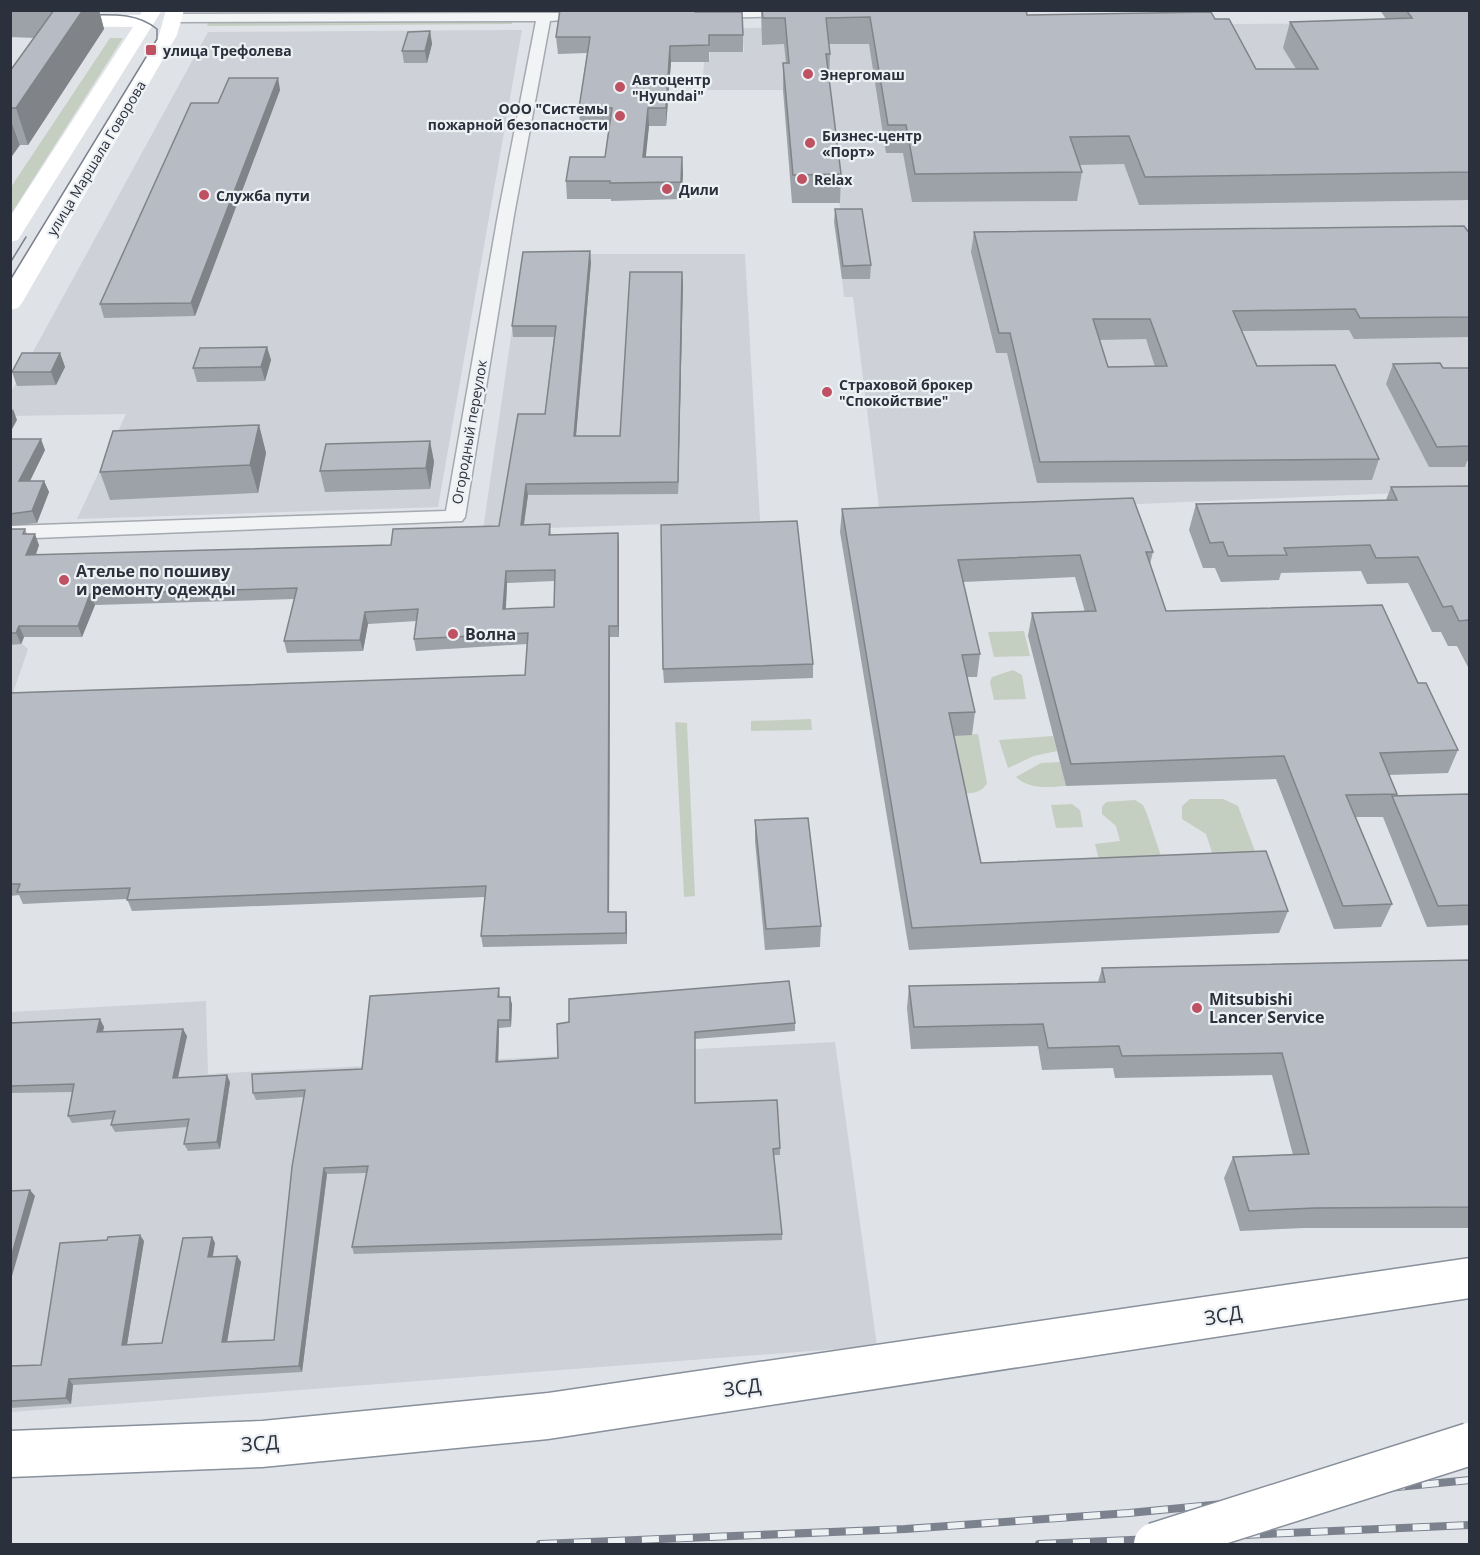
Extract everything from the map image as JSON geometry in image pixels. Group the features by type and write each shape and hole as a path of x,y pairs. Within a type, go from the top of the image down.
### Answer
{"main road":[{"path":"122,10 150,14"},
{"name":"улица Маршала Говорова","path":"10,235 150,14"},
{"path":"10,20 174,14"},
{"name":"улица Маршала Говорова","path":"10,303 168,35 174,14"},
{"name":"ЗСД","path":"10,1454 262,1444 548,1416 1470,1278"},
{"path":"1155,1545 1470,1444"}],"street":[{"path":"698,14 809,12"},
{"path":"174,14 578,17"},
{"name":"Огородный переулок","path":"10,533 454,517 506,215 544,17"}],"shaded area":[{"path":"1469,22 1469,490 880,515 853,297 844,297 842,279 870,278 841,217 826,90 702,90 704,62 709,62 710,52 744,52 742,28"},
{"path":"522,30 438,507 77,519 126,414 11,416 11,392 208,32"},
{"path":"523,254 745,254 760,521 483,530"},
{"path":"39,545 25,584 31,616 22,644 28,649 11,699 11,546"},
{"path":"206,1001 208,1074 835,1042 877,1346 11,1412 11,1012"}],"green space":[{"path":"513,21 512,24 207,26 208,23"},
{"path":"110,38 123,38 11,214 11,187"},
{"path":"1024,631 1030,656 994,657 988,632"},
{"path":"1013,670 1022,675 1026,699 994,700 990,682 992,677"},
{"path":"811,719 812,730 751,731 751,721"},
{"path":"675,722 687,723 695,896 684,897"},
{"path":"978,734 987,783 979,791 958,794 946,736"},
{"path":"1053,736 1057,751 1034,756 1008,768 999,740"},
{"path":"1060,762 1066,786 1033,786 1016,777 1041,763"},
{"path":"1190,799 1223,799 1238,806 1262,870 1218,871 1206,834 1182,819 1182,806"},
{"path":"1135,800 1143,805 1147,814 1168,877 1104,880 1095,844 1120,841 1116,826 1102,814 1102,807 1106,802"},
{"path":"1072,804 1080,810 1083,827 1056,828 1051,805"}],"building":[{"path":"54,10 83,10 16,108 10,108 10,71"},
{"path":"560,10 742,12 743,35 709,35 709,45 670,46 666,108 648,108 643,157 682,157 681,182 566,181 570,157 605,157 612,108 579,108 590,37 556,37"},
{"path":"762,10 1026,10 1027,15 1211,12 1215,19 1229,19 1256,69 1318,69 1290,22 1412,18 1406,10 1470,10 1470,172 1145,177 1129,136 1070,137 1082,172 915,174 906,125 888,125 870,17 826,18 830,54 826,54 841,174 793,175 783,63 789,63 785,18 763,18"},
{"path":"430,31 425,51 402,51 408,32"},
{"path":"229,78 278,78 191,303 100,304 191,103 218,103"},
{"path":"835,209 862,209 871,265 843,266"},
{"path":"1464,226 1470,234 1470,317 1360,318 1355,309 1233,311 1257,366 1335,365 1379,459 1040,462 1010,333 999,333 974,232","holes":["1093,319 1150,319 1167,366 1108,367"]},
{"path":"590,251 574,436 620,436 630,272 682,272 678,482 526,484 521,525 550,524 549,535 618,533 618,626 609,626 608,912 626,912 626,933 481,936 486,886 127,900 130,888 17,892 20,884 10,884 10,693 525,675 528,633 414,639 418,609 365,612 360,640 284,641 297,588 90,594 78,626 19,626 16,633 10,633 10,529 25,529 23,534 35,534 26,555 391,545 393,529 499,526 518,414 545,414 556,326 512,326 523,252","holes":["555,570 554,607 503,609 506,571"]},
{"path":"267,347 261,367 193,368 200,348"},
{"path":"22,353 60,353 51,372 12,372"},
{"path":"1440,363 1443,368 1470,368 1470,446 1437,447 1393,364"},
{"path":"259,425 250,465 100,472 113,431"},
{"path":"10,439 41,439 19,481 44,481 32,511 10,514"},
{"path":"430,441 426,468 320,471 326,444"},
{"path":"1470,486 1470,623 1468,620 1459,621 1452,606 1443,607 1418,557 1376,558 1370,545 1284,548 1287,555 1228,556 1223,542 1210,543 1196,504 1397,500 1391,487"},
{"path":"1133,498 1153,552 1146,552 1166,611 1382,605 1418,683 1426,683 1458,750 1380,753 1397,794 1346,795 1392,904 1343,906 1284,756 1071,764 1032,613 1096,611 1080,555 958,560 980,654 962,655 975,712 949,713 981,863 1266,851 1288,911 912,928 842,509"},
{"path":"797,521 813,664 663,669 661,525"},
{"path":"1470,794 1470,905 1438,906 1392,796"},
{"path":"808,818 821,926 766,929 755,820"},
{"path":"1470,960 1470,1207 1315,1208 1249,1211 1233,1157 1309,1154 1282,1053 1122,1056 1119,1046 1048,1048 1043,1024 914,1027 909,986 1105,982 1102,968"},
{"path":"789,981 795,1023 695,1032 695,1103 777,1100 780,1148 773,1149 782,1234 352,1247 368,1166 324,1168 299,1366 69,1379 66,1398 10,1401 10,1366 41,1365 60,1243 140,1235 122,1345 162,1343 183,1238 212,1237 208,1257 237,1256 222,1342 274,1340 292,1167 305,1090 253,1093 252,1074 362,1069 370,996 499,988 498,997 510,997 510,1020 498,1020 496,1062 558,1058 557,1024 569,1022 569,999"},
{"path":"100,1019 97,1032 183,1029 173,1078 227,1075 217,1142 184,1144 189,1119 111,1125 115,1111 68,1116 74,1084 10,1086 10,1023"},
{"path":"30,1190 10,1261 10,1191"}],"tram line":[{"path":"10,280 157,39 157,29 140,19 121,15 82,15"},
{"path":"10,263 26,237"}],"railway":[{"path":"540,1544 905,1529 1129,1513 1470,1480"},
{"path":"1039,1544 1470,1525"}],"place":[{"name":"улица Трефолева","path":"151,50"},
{"name":"Энергомаш","path":"808,74"},
{"name":"Автоцентр \"Hyundai\"","path":"620,87"},
{"name":"ООО \"Системы пожарной безопасности","path":"620,116"},
{"name":"Бизнес-центр «Порт»","path":"810,143"},
{"name":"Relax","path":"802,179"},
{"name":"Дили","path":"667,189"},
{"name":"Служба пути","path":"204,195"},
{"name":"Страховой брокер \"Спокойствие\"","path":"827,392"},
{"name":"Ателье по пошиву и ремонту одежды","path":"64,580"},
{"name":"Волна","path":"453,634"},
{"name":"Mitsubishi Lancer Service","path":"1197,1008"}]}
